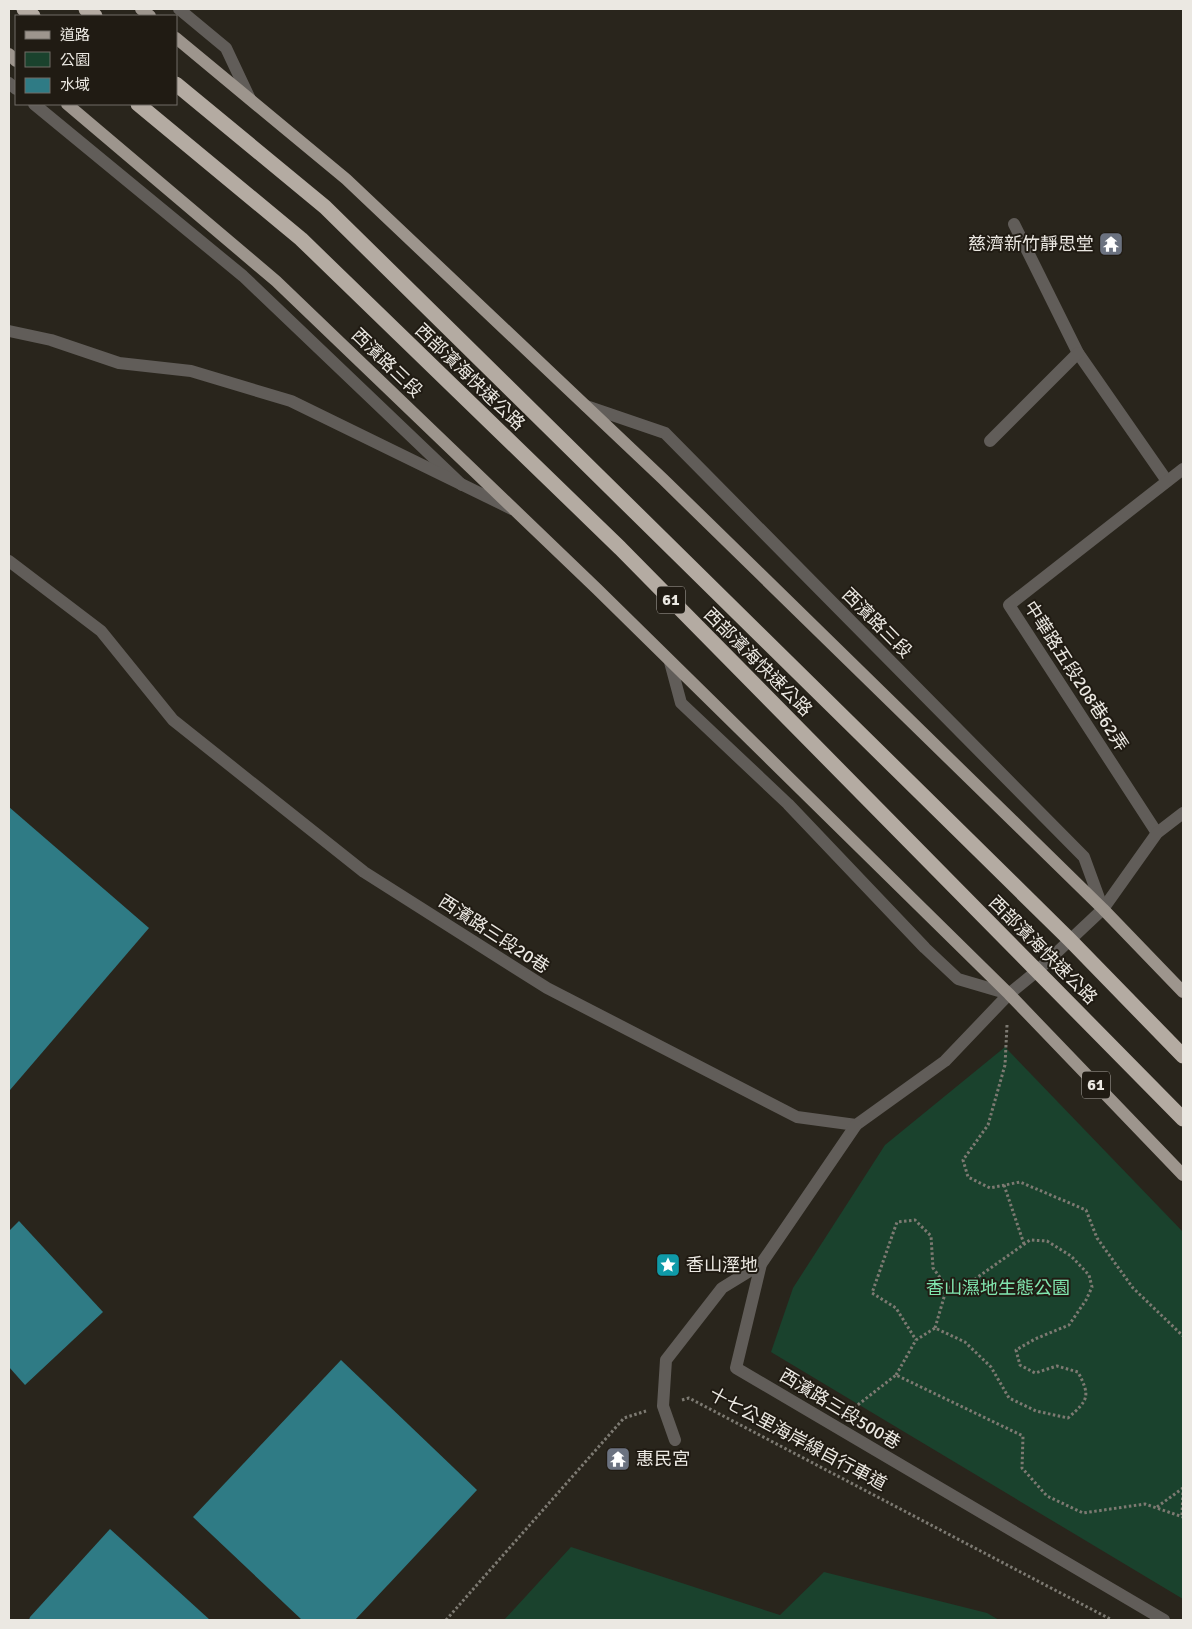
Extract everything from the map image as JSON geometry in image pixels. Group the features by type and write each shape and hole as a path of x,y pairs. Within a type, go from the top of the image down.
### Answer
{"highway":[{"name":"西部濱海快速公路","path":"178,86 325,207 1070,940 1183,1056"},
{"name":"西部濱海快速公路","path":"139,105 301,239 620,548 1183,1118"}],"main road":[{"name":"西濱路三段","path":"178,40 346,179 586,406 1103,909 1183,992"},
{"name":"西濱路三段","path":"68,105 276,281 516,511 1009,994 1183,1175"}],"street":[{"name":"西濱路三段","path":"180,9 226,48 250,99"},
{"name":"西濱路三段","path":"35,105 243,276 462,485"},
{"path":"1014,224 1078,354 1167,481"},
{"path":"9,331 51,340 119,362 191,370 291,401 516,511"},
{"path":"990,441 1078,354"},
{"name":"西濱路三段","path":"586,406 666,434 1084,857 1103,909"},
{"name":"中華路五段208巷62弄","path":"1157,833 1009,606 1183,469"},
{"name":"西濱路三段20巷","path":"9,561 101,630 174,720 364,872 547,988 797,1117 856,1125"},
{"name":"西濱路三段","path":"670,662 680,704 788,804 925,948 958,979 1009,994"},
{"path":"856,1125 945,1061 1009,994 1037,971 1103,909 1157,833 1183,813"},
{"name":"西濱路三段500巷","path":"856,1125 761,1264 736,1368 1164,1620"},
{"path":"675,1440 663,1406 666,1360 722,1288 761,1264"}],"path":[{"path":"1009,994 1003,1074 988,1126 963,1160 968,1177 990,1188 1020,1182 1086,1210 1097,1238 1133,1288 1183,1336"},
{"path":"1004,1185 1024,1244"},
{"path":"916,1340 896,1308 872,1293 897,1222 915,1220 931,1236 933,1268 947,1287 961,1289 1030,1240 1047,1241 1071,1256 1089,1275 1092,1287 1086,1300 1069,1325 1035,1339 1016,1350 1020,1365 1035,1372 1057,1366 1078,1372 1086,1388 1084,1404 1068,1418 1036,1411 1009,1398 991,1368 965,1342 935,1328"},
{"path":"832,1425 896,1375 916,1340 935,1328 947,1287"},
{"path":"896,1375 1023,1436 1022,1468 1047,1496 1083,1513 1145,1504 1183,1516 1183,1489"},
{"name":"十七公里海岸線自行車道","path":"446,1620 624,1418 689,1398 1112,1620"},
{"path":"1156,1508 1183,1489"}],"green space":[{"name":"香山濕地生態公園","path":"1005,1047 1183,1232 1183,1599 771,1352 793,1288 885,1145"},
{"path":"571,1547 780,1615 824,1572 987,1613 999,1620 504,1620"}],"water":[{"path":"9,807 149,928 10,1090 9,1089"},
{"path":"19,1221 103,1312 25,1385 9,1367 9,1231"},
{"path":"341,1360 477,1490 355,1620 302,1620 193,1517"},
{"path":"110,1529 210,1620 29,1620"}],"place":[{"name":"慈濟新竹靜思堂","path":"1111,244"},
{"name":"香山溼地","path":"668,1265"},
{"name":"惠民宮","path":"618,1459"}]}
